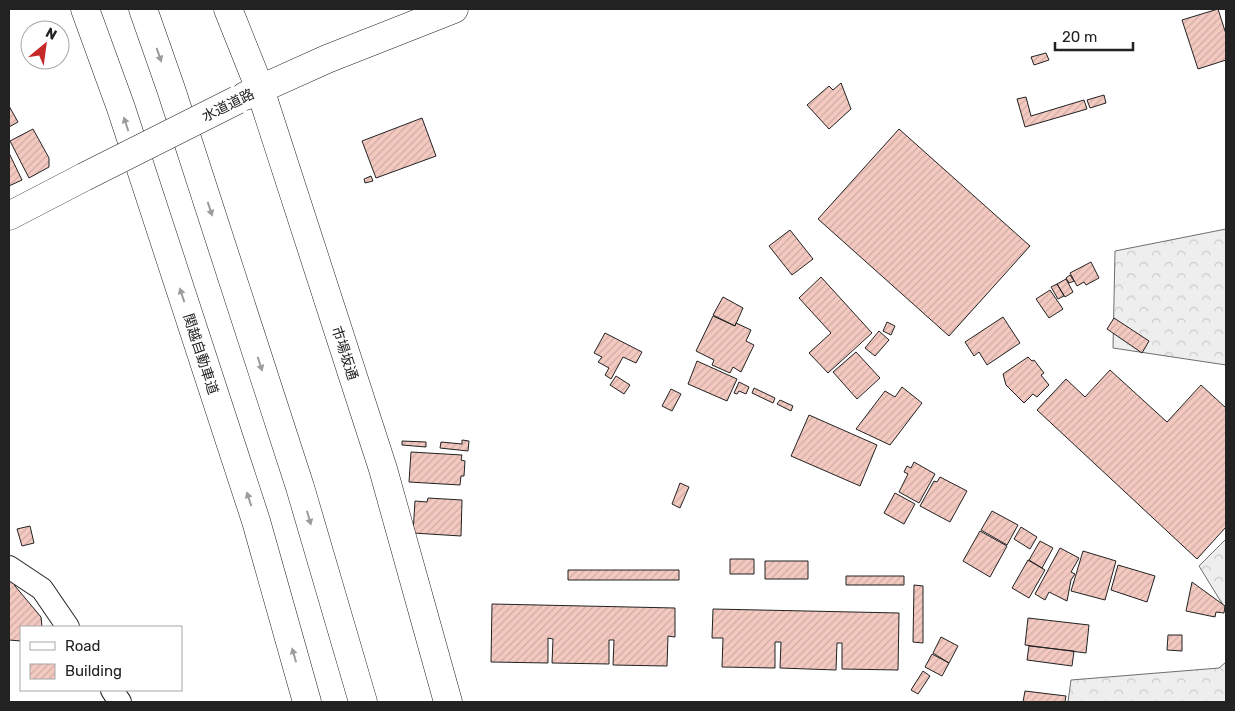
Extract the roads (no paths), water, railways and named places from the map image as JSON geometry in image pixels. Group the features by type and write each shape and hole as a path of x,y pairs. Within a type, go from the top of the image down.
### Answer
{"main road":[{"name":"関越自動車道","path":"85,9 121,108 256,521 307,702"},
{"path":"143,9 171,89 297,478 362,702"},
{"name":"市場坂通","path":"228,9 248,95 383,470 448,702"},
{"name":"水道道路","path":"9,216 248,95 327,58 454,9"}],"street":[{"path":"9,567 42,589 67,626"},
{"path":"113,691 120,702"}]}
